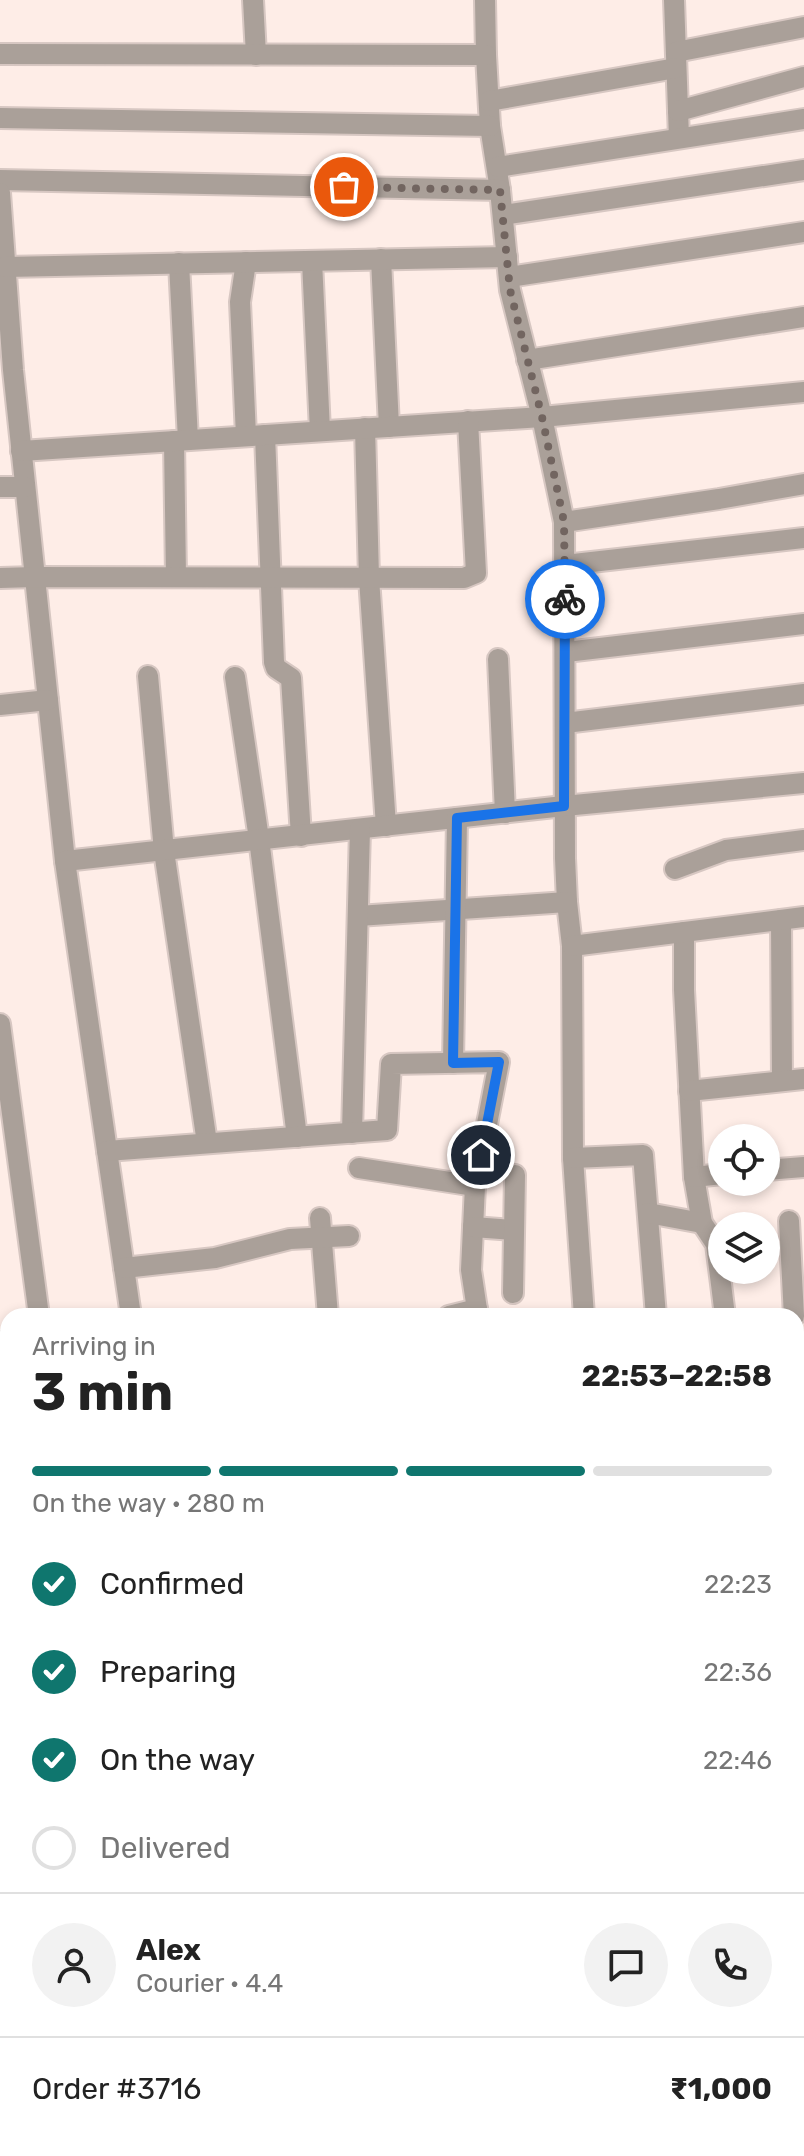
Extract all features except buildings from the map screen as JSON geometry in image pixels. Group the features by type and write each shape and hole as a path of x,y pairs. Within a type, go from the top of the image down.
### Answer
{"street":[{"path":"253,0 256,55"},
{"path":"485,0 490,126 498,167 508,267 564,522 564,806 567,902 572,946 573,1158 583,1308"},
{"path":"674,0 679,138"},
{"path":"489,101 676,60 804,27"},
{"path":"0,54 486,55"},
{"path":"678,111 804,77"},
{"path":"0,118 490,126"},
{"path":"498,167 804,119"},
{"path":"503,215 804,170"},
{"path":"0,180 500,190"},
{"path":"0,193 4,313 65,861 130,1308"},
{"path":"3,258 179,263 381,259 508,267 804,232"},
{"path":"381,259 389,427"},
{"path":"312,261 320,431"},
{"path":"246,262 240,302 271,577 274,665 291,678 301,836"},
{"path":"176,577 181,441 179,263"},
{"path":"527,360 804,317"},
{"path":"21,451 542,417 804,392"},
{"path":"0,578 464,578 476,573 468,421"},
{"path":"365,428 369,578 386,826"},
{"path":"564,522 804,484"},
{"path":"0,487 25,487"},
{"path":"565,565 804,538"},
{"path":"566,652 804,624"},
{"path":"498,659 505,813"},
{"path":"148,676 164,851 207,1143"},
{"path":"235,677 297,1137"},
{"path":"565,723 804,694"},
{"path":"0,705 48,700"},
{"path":"65,861 804,783"},
{"path":"453,1063 457,818"},
{"path":"352,1133 360,829"},
{"path":"675,869 726,850 804,840"},
{"path":"358,916 567,902"},
{"path":"572,946 804,917"},
{"path":"781,920 782,1081"},
{"path":"684,932 694,1177 702,1223 716,1244 724,1308"},
{"path":"0,1024 4,1092 34,1308"},
{"path":"107,1151 387,1130 391,1064 499,1062 475,1186 471,1270 477,1308"},
{"path":"689,1091 804,1079"},
{"path":"573,1158 643,1155 655,1308"},
{"path":"780,1169 804,1167"},
{"path":"359,1168 475,1186"},
{"path":"513,1293 515,1175"},
{"path":"694,1177 708,1176"},
{"path":"648,1213 702,1223"},
{"path":"789,1221 794,1308"},
{"path":"473,1227 514,1230"},
{"path":"124,1268 215,1258 321,1228 349,1236"},
{"path":"321,1228 327,1308"}],"way so far":[{"path":"344,187 500,190 510,290 564,522 565,599"}],"route":[{"path":"481,1155 499,1062 453,1063 457,818 564,806 565,599"}]}
